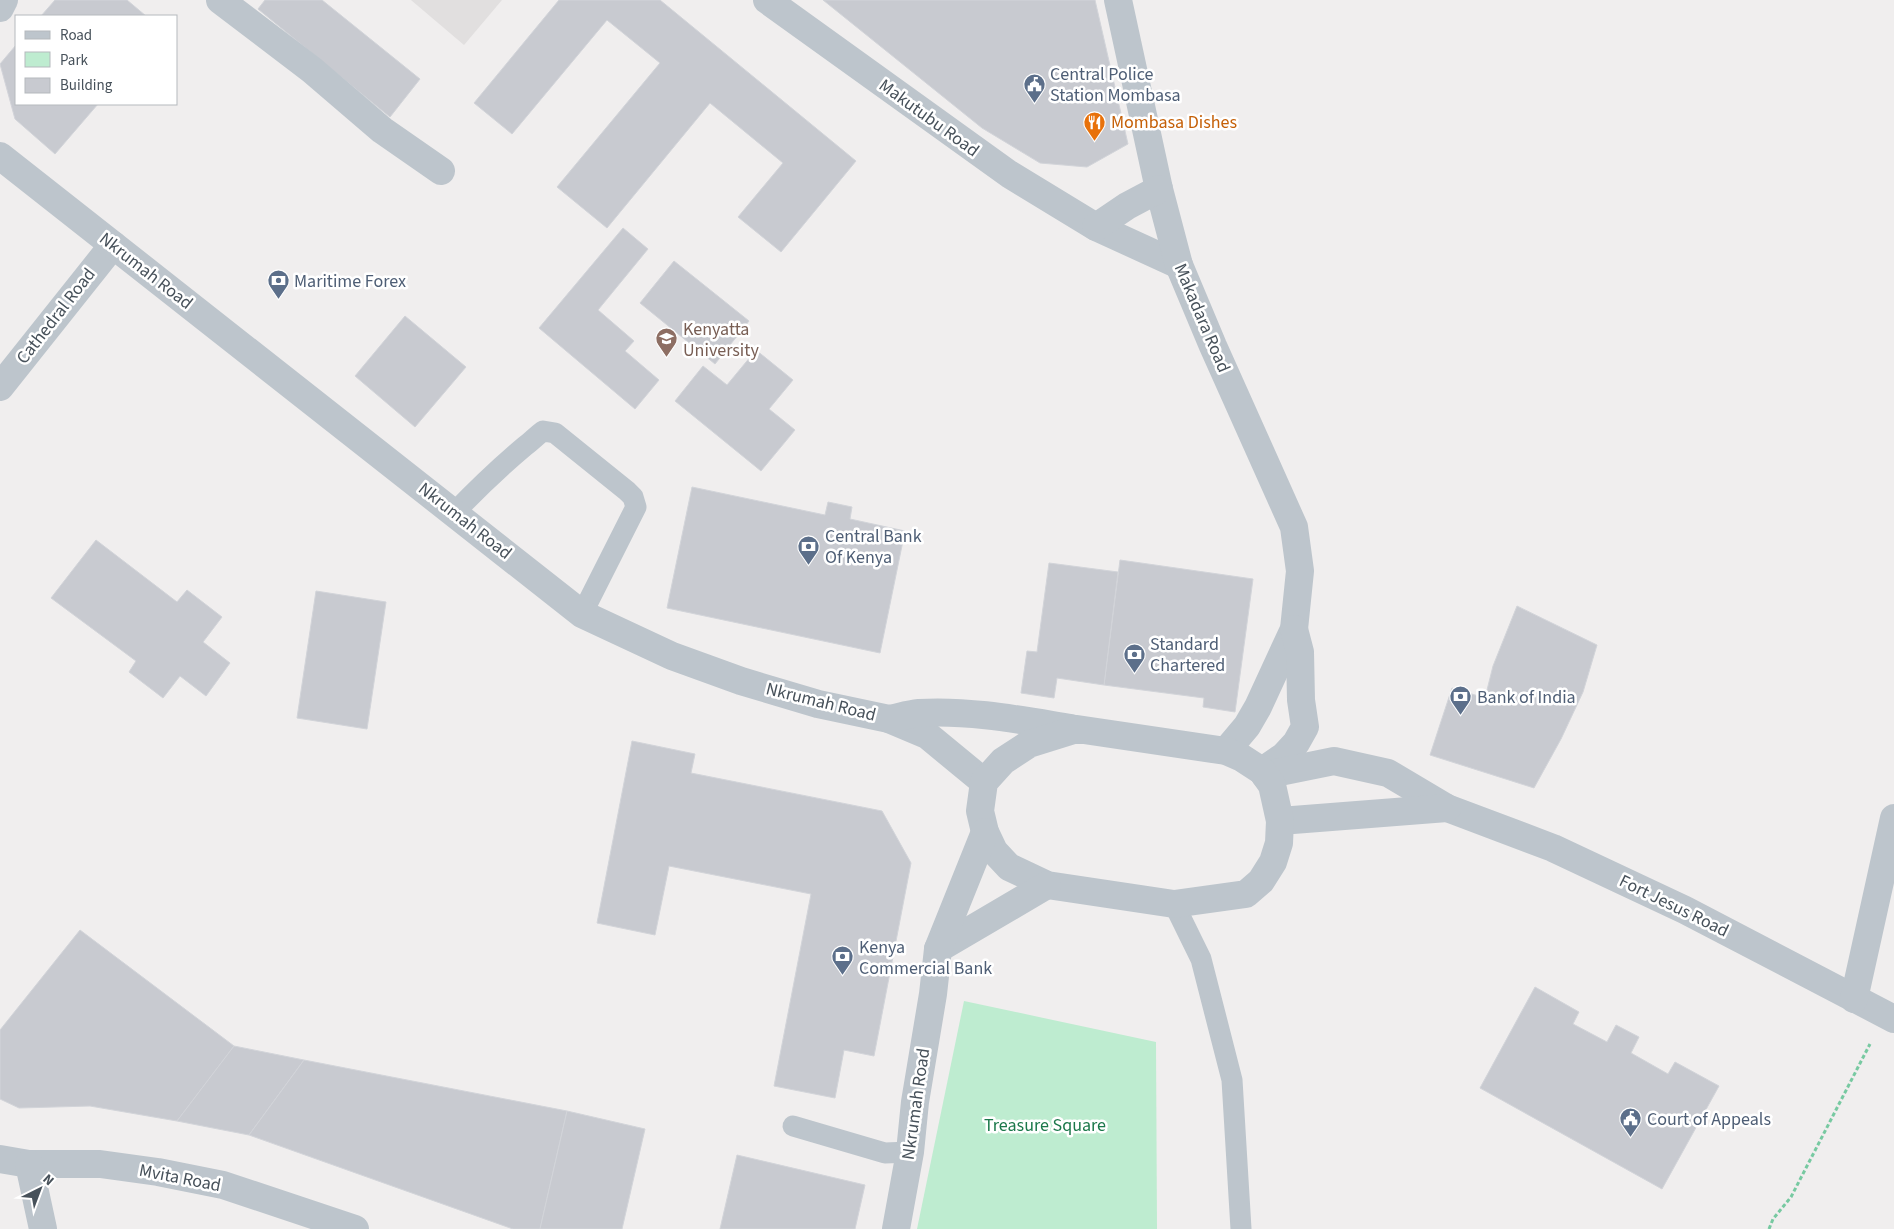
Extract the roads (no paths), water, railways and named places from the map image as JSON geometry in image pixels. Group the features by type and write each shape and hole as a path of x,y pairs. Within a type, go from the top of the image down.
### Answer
{"street":[{"path":"0,8 4,0"},
{"path":"220,0 312,70 382,130 441,171"},
{"name":"Makutubu Road","path":"767,0 1009,174 1096,227 1179,265"},
{"name":"Makadara Road","path":"1118,0 1179,265 1294,527 1300,571 1294,629 1258,707 1247,726 1226,751"},
{"name":"Nkrumah Road","path":"0,156 582,614 672,656 733,678 818,704 889,719 927,735 984,782"},
{"path":"1096,227 1127,206 1160,189"},
{"name":"Cathedral Road","path":"0,387 113,244"},
{"name":"Makadara Road","path":"1264,773 1296,743 1305,727 1301,700 1300,652 1294,629"},
{"path":"889,719 918,713 958,713 1011,718 1078,730 1226,751 1242,758 1264,773 1272,785 1280,822 1279,843 1273,862 1261,881 1246,894 1174,904 1047,885 1009,867 994,851 985,832 980,811 984,782 1003,761 1029,744 1078,730"},
{"name":"Fort Jesus Road","path":"1264,773 1334,760 1388,773 1447,808 1553,848 1685,910 1890,1017"},
{"name":"Fort Jesus Road","path":"1280,822 1447,808"},
{"path":"1854,999 1894,818"},
{"name":"Nkrumah Road","path":"896,1229 910,1152 915,1102 933,994 938,949 985,832"},
{"path":"938,949 1047,885"},
{"name":"Mvita Road","path":"0,1159 29,1164 100,1164 158,1172 223,1185 355,1229"},
{"path":"29,1164 43,1229"}],"lane":[{"path":"454,512 501,465 535,437 543,431 555,433 634,497 636,507 582,614"},
{"path":"1174,904 1200,959 1232,1080 1241,1229"},
{"path":"793,1126 885,1153 910,1152"}],"place":[{"name":"Central Police Station Mombasa","path":"1034,103"},
{"name":"Mombasa Dishes","path":"1095,141"},
{"name":"Maritime Forex","path":"278,300"},
{"name":"Kenyatta University","path":"667,358"},
{"name":"Central Bank Of Kenya","path":"809,565"},
{"name":"Standard Chartered","path":"1134,673"},
{"name":"Bank of India","path":"1461,716"},
{"name":"Kenya Commercial Bank","path":"843,976"},
{"name":"Court of Appeals","path":"1631,1138"}],"park label":[{"name":"Treasure Square","path":"1045,1125"}]}
